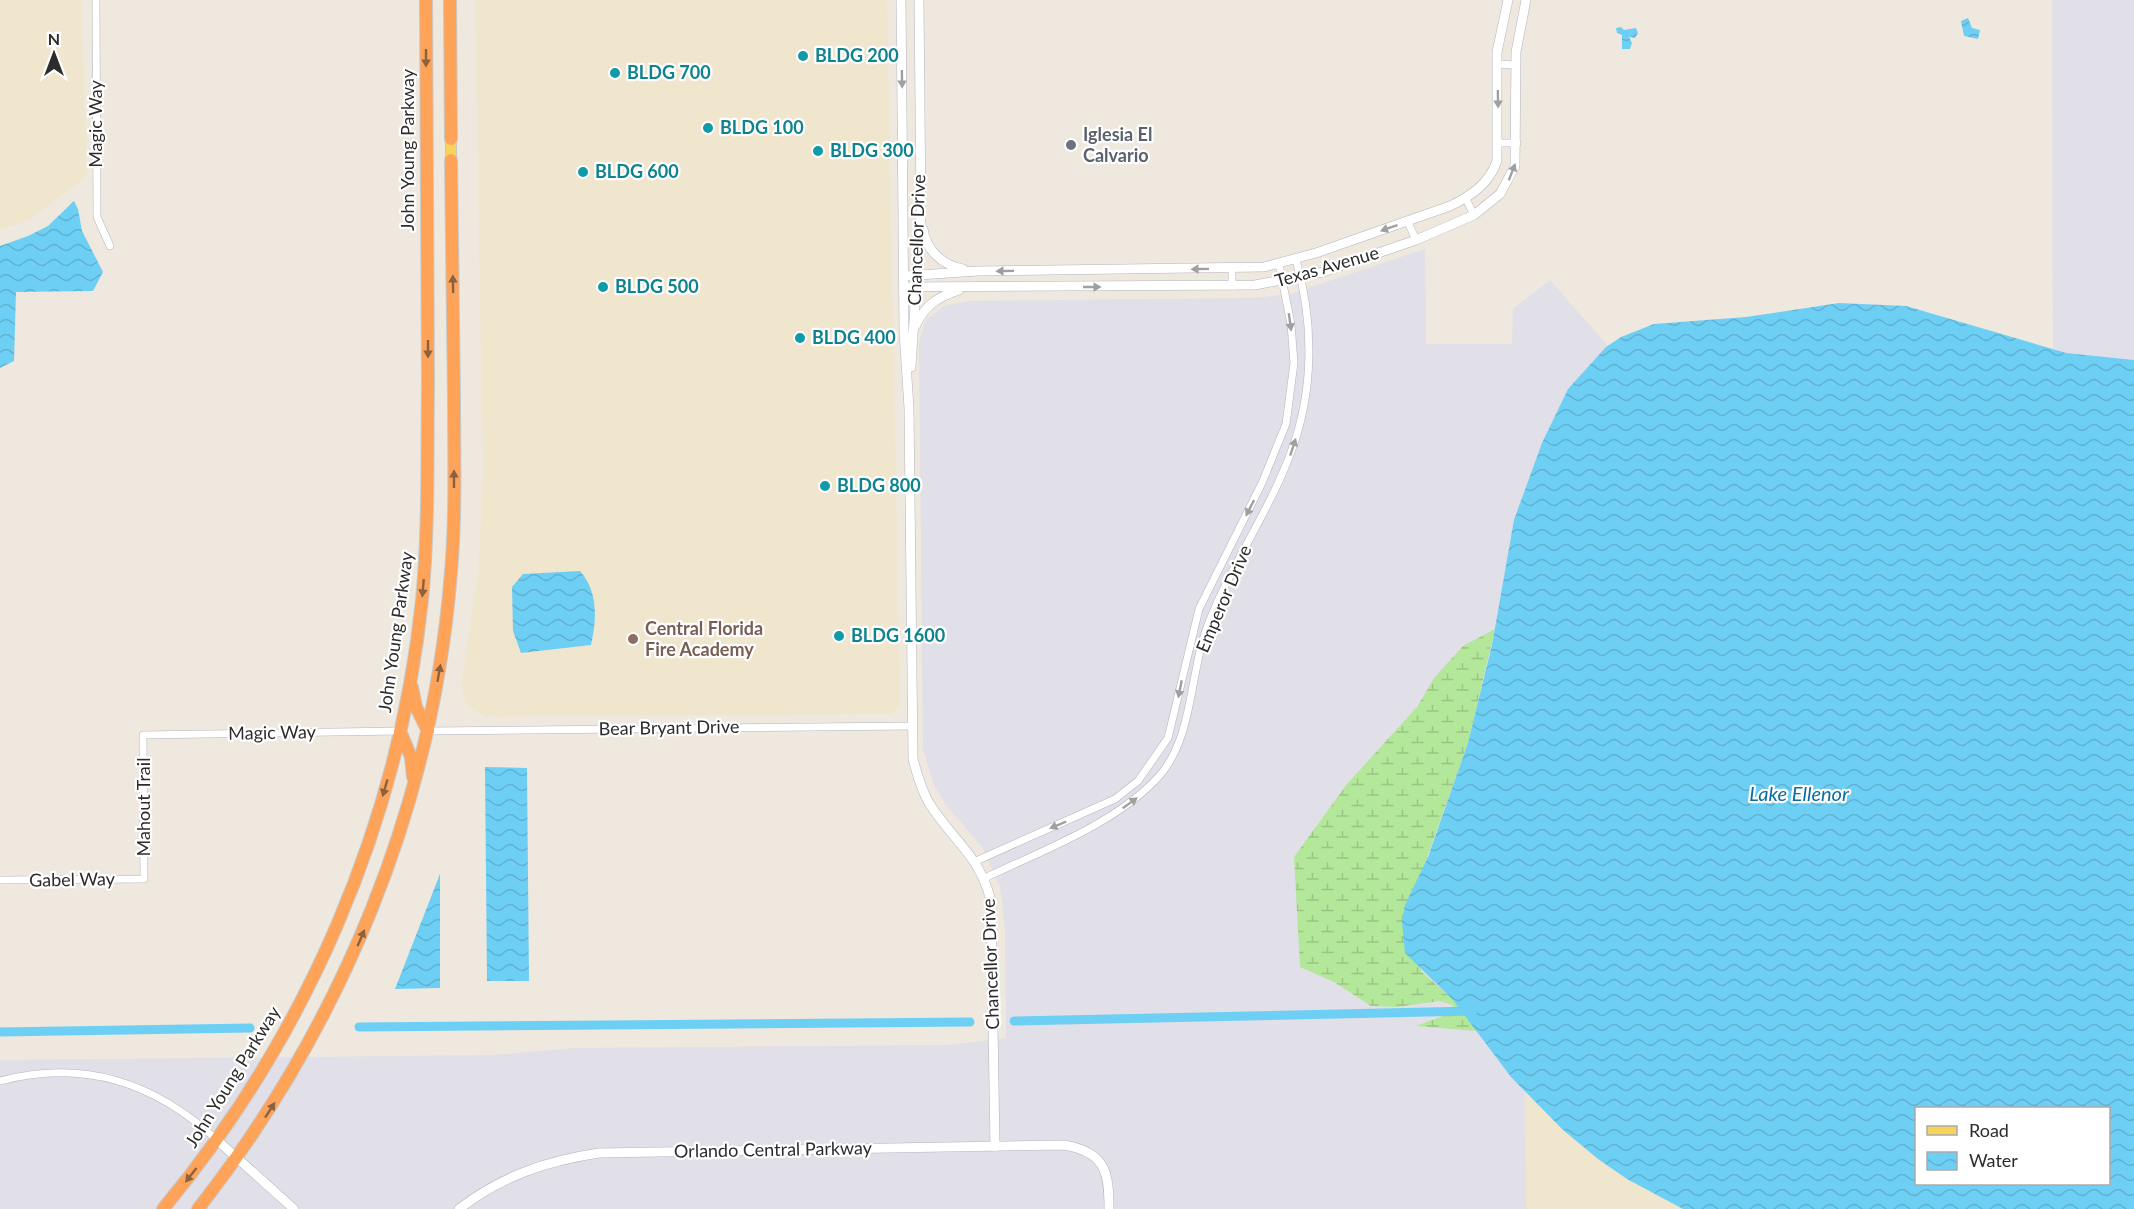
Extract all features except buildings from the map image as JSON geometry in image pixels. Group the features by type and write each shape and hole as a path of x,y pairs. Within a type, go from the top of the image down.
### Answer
{"highway":[{"name":"John Young Parkway","path":"163,1209 217,1140 278,1045 332,936 374,827 400,732 422,602 427,526 426,0"},
{"path":"450,0 451,139"},
{"path":"198,1209 237,1158 285,1086 345,975 387,873 414,787 428,731 444,645 454,531 452,160"},
{"path":"410,678 416,707 428,731"},
{"path":"400,732 411,757 414,787"}],"main road":[{"path":"451,139 452,160"}],"street":[{"name":"Magic Way","path":"96,0 97,217 110,246"},
{"name":"Chancellor Drive","path":"901,0 913,759 924,791 943,821 976,861 985,878 993,928 995,1147"},
{"name":"Chancellor Drive","path":"909,408 921,212 919,0"},
{"name":"Texas Avenue","path":"904,276 978,271 1232,268 1279,264 1408,222 1466,199 1492,175 1499,143 1497,64 1500,28 1508,0"},
{"name":"Texas Avenue","path":"904,287 1232,286 1283,281 1416,240 1474,215 1496,198 1510,179 1515,166 1517,143 1515,65 1518,35 1526,0"},
{"path":"1497,64 1515,65"},
{"path":"1499,143 1517,143"},
{"path":"1466,199 1474,215"},
{"path":"921,212 924,237 940,260 956,268 978,271"},
{"path":"1408,222 1416,240"},
{"name":"Emperor Drive","path":"985,878 1124,807 1146,791 1175,753 1182,734 1192,680 1206,631 1287,461 1303,414 1310,354 1308,323 1296,260"},
{"name":"Emperor Drive","path":"976,861 1115,799 1138,781 1168,738 1199,609 1262,483 1286,424 1294,363 1279,264"},
{"path":"1232,268 1232,286"},
{"path":"913,332 921,314 933,301 970,287"},
{"name":"Bear Bryant Drive","path":"428,731 911,726"},
{"name":"Magic Way","path":"143,735 400,732"},
{"name":"Mahout Trail","path":"143,735 144,879"},
{"name":"Gabel Way","path":"0,880 144,879"},
{"path":"0,1081 55,1072 90,1074 122,1081 166,1100 217,1140 294,1209"},
{"name":"Orlando Central Parkway","path":"459,1209 481,1192 517,1173 556,1159 599,1153 1064,1145 1083,1148 1097,1157 1107,1173 1109,1209"}],"shaded area":[{"path":"0,0 81,0 87,176 30,219 0,230"},
{"path":"475,0 887,0 900,706 892,714 486,717 467,706 461,688 479,565 483,470"},
{"path":"2052,0 2134,0 2134,397 2053,370"},
{"path":"1425,249 1426,344 1512,344 1513,309 1550,280 1637,379 1525,1022 1526,1209 0,1209 0,1060 494,1055 576,1048 949,1045 1006,1038 1005,926 1000,887 983,848 946,805 934,785 923,749 919,342 926,320 944,306 969,301 1255,298 1290,294"},
{"path":"1525,1022 1852,1209 1526,1209"}],"green space":[{"path":"1495,629 1468,743 1420,877 1421,971 1453,1000 1477,1031 1416,1026 1451,1013 1453,1005 1440,1001 1397,1007 1371,1006 1334,982 1300,967 1294,857 1347,784 1417,707 1434,678 1463,646"}],"water":[{"path":"1968,18 1972,28 1980,30 1978,39 1964,36 1961,21"},
{"path":"1621,27 1624,30 1636,28 1638,33 1635,38 1629,37 1632,43 1630,49 1622,49 1622,35 1617,33 1616,28"},
{"path":"74,201 78,209 82,231 103,272 93,291 16,292 14,361 0,368 0,246 48,226"},
{"name":"Lake Ellenor","path":"1839,303 1906,306 2066,353 2134,360 2134,1209 1683,1209 1627,1179 1598,1159 1562,1129 1511,1077 1453,1000 1405,953 1402,922 1405,905 1428,857 1468,743 1492,645 1514,520 1542,443 1568,389 1606,347 1621,337 1654,324 1746,317"},
{"path":"580,571 593,596 595,615 591,645 521,653 513,631 512,587 523,574"},
{"path":"485,767 527,768 529,981 487,981"},
{"path":"440,874 440,988 395,989"}],"waterway":[{"path":"1014,1021 1473,1011"},
{"path":"359,1027 970,1022"},
{"path":"0,1032 250,1028"}],"place":[{"name":"BLDG 200","path":"803,56"},
{"name":"BLDG 700","path":"615,73"},
{"name":"BLDG 100","path":"708,128"},
{"name":"Iglesia El Calvario","path":"1071,145"},
{"name":"BLDG 300","path":"818,151"},
{"name":"BLDG 600","path":"583,172"},
{"name":"BLDG 500","path":"603,287"},
{"name":"BLDG 400","path":"800,338"},
{"name":"BLDG 800","path":"825,486"},
{"name":"BLDG 1600","path":"839,636"},
{"name":"Central Florida Fire Academy","path":"633,639"}]}
